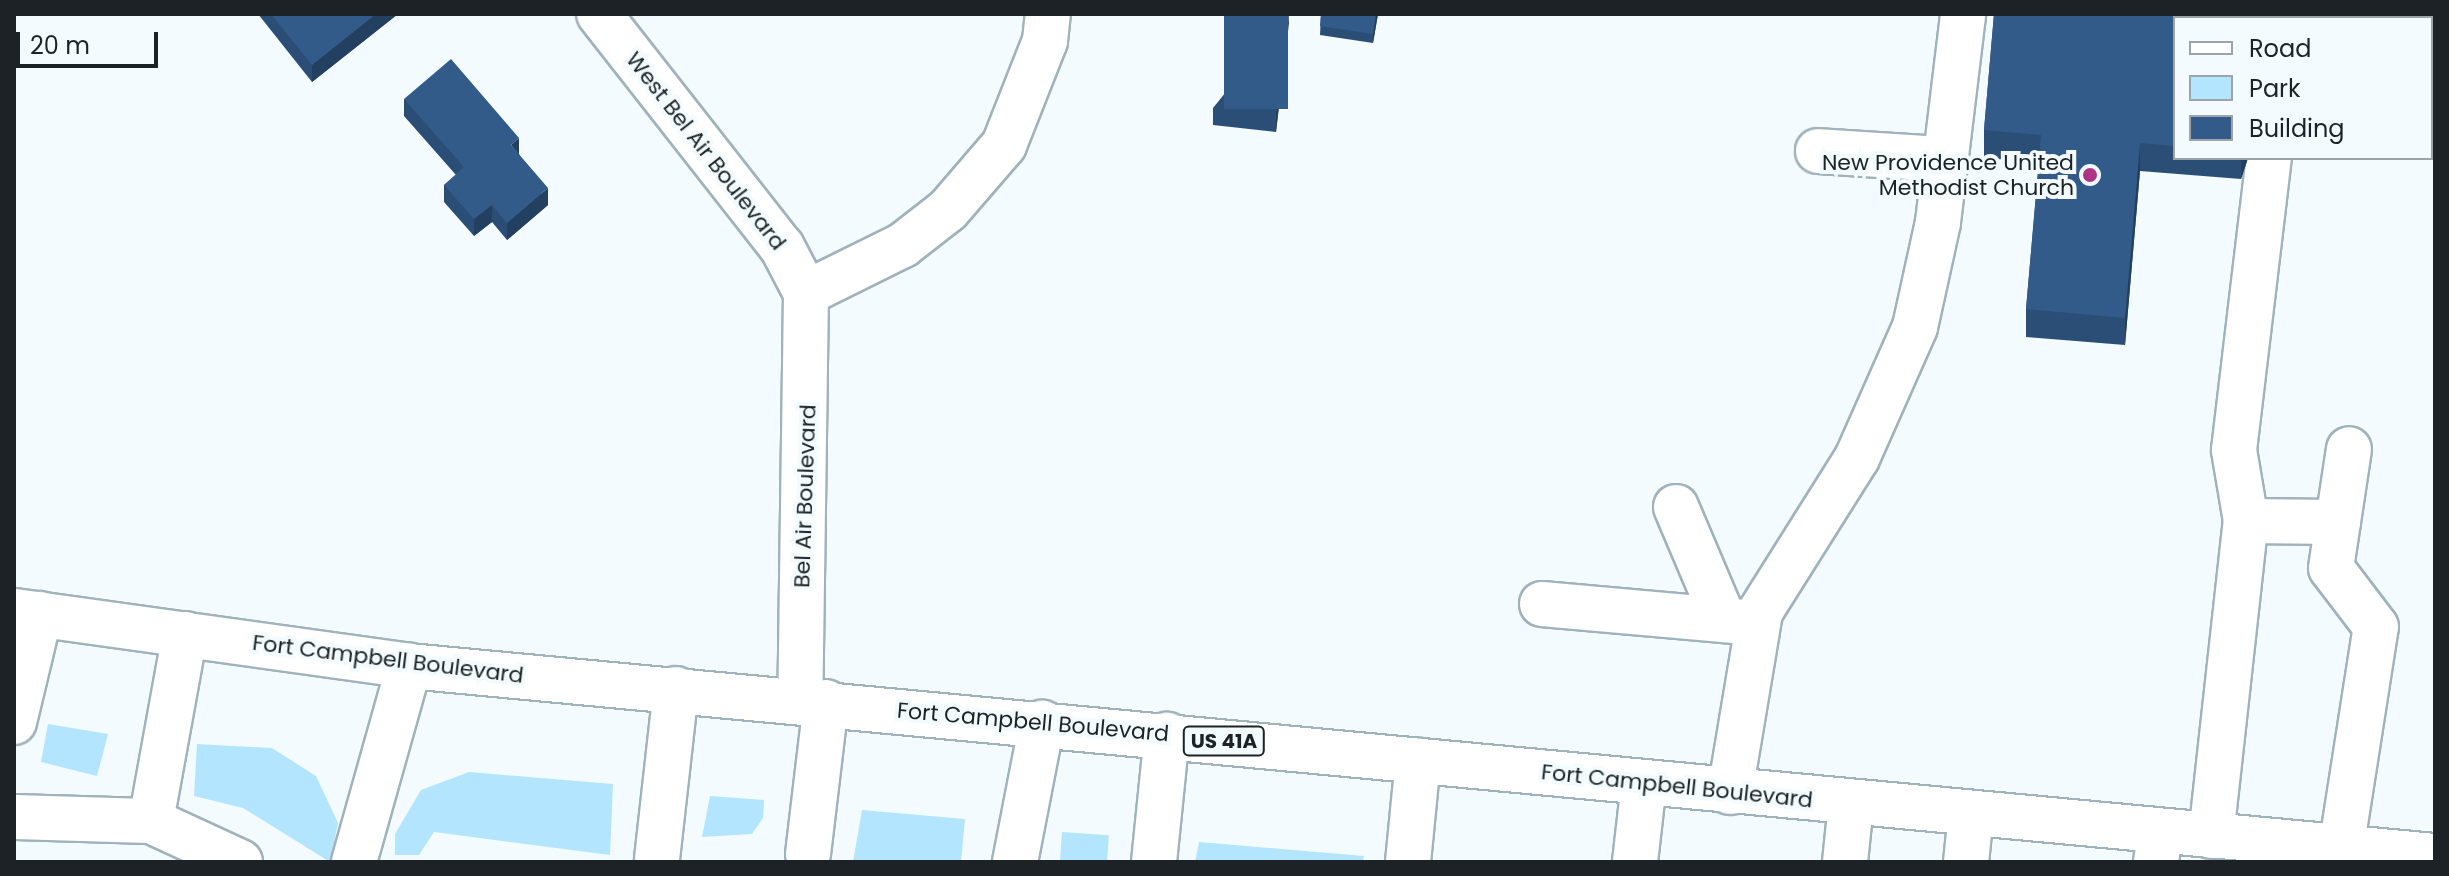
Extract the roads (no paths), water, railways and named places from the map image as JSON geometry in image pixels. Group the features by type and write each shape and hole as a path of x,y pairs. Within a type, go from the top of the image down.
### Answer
{"main road":[{"name":"West Bel Air Boulevard","path":"599,14 782,247 806,293"},
{"path":"806,293 903,245 948,210 1004,145 1045,41 1048,14"},
{"path":"1730,792 1740,621 1895,384 1938,222 1942,159 1963,14"},
{"path":"1818,151 1942,159"},
{"path":"2211,836 2246,521 2234,450 2269,160"},
{"name":"Bel Air Boulevard","path":"806,293 813,701 808,854"},
{"path":"2340,855 2376,627 2331,568 2349,449"},
{"path":"1676,507 1740,621"},
{"path":"2246,521 2338,522"},
{"path":"1542,604 1740,621"},
{"path":"14,722 27,613"},
{"name":"Fort Campbell Boulevard","path":"27,613 409,666 813,701 1971,814 2158,847 2211,836 2340,855 2435,856"},
{"path":"151,821 185,634"},
{"path":"354,862 409,666"},
{"path":"657,859 676,689"},
{"path":"1015,862 1042,723"},
{"path":"1154,862 1167,735"},
{"path":"1408,862 1418,760"},
{"path":"1635,862 1644,783"},
{"path":"1845,862 1851,804"},
{"path":"1966,862 1971,814"},
{"path":"14,817 151,821 240,862"}],"place":[{"name":"New Providence United Methodist Church","path":"2090,175"}]}
